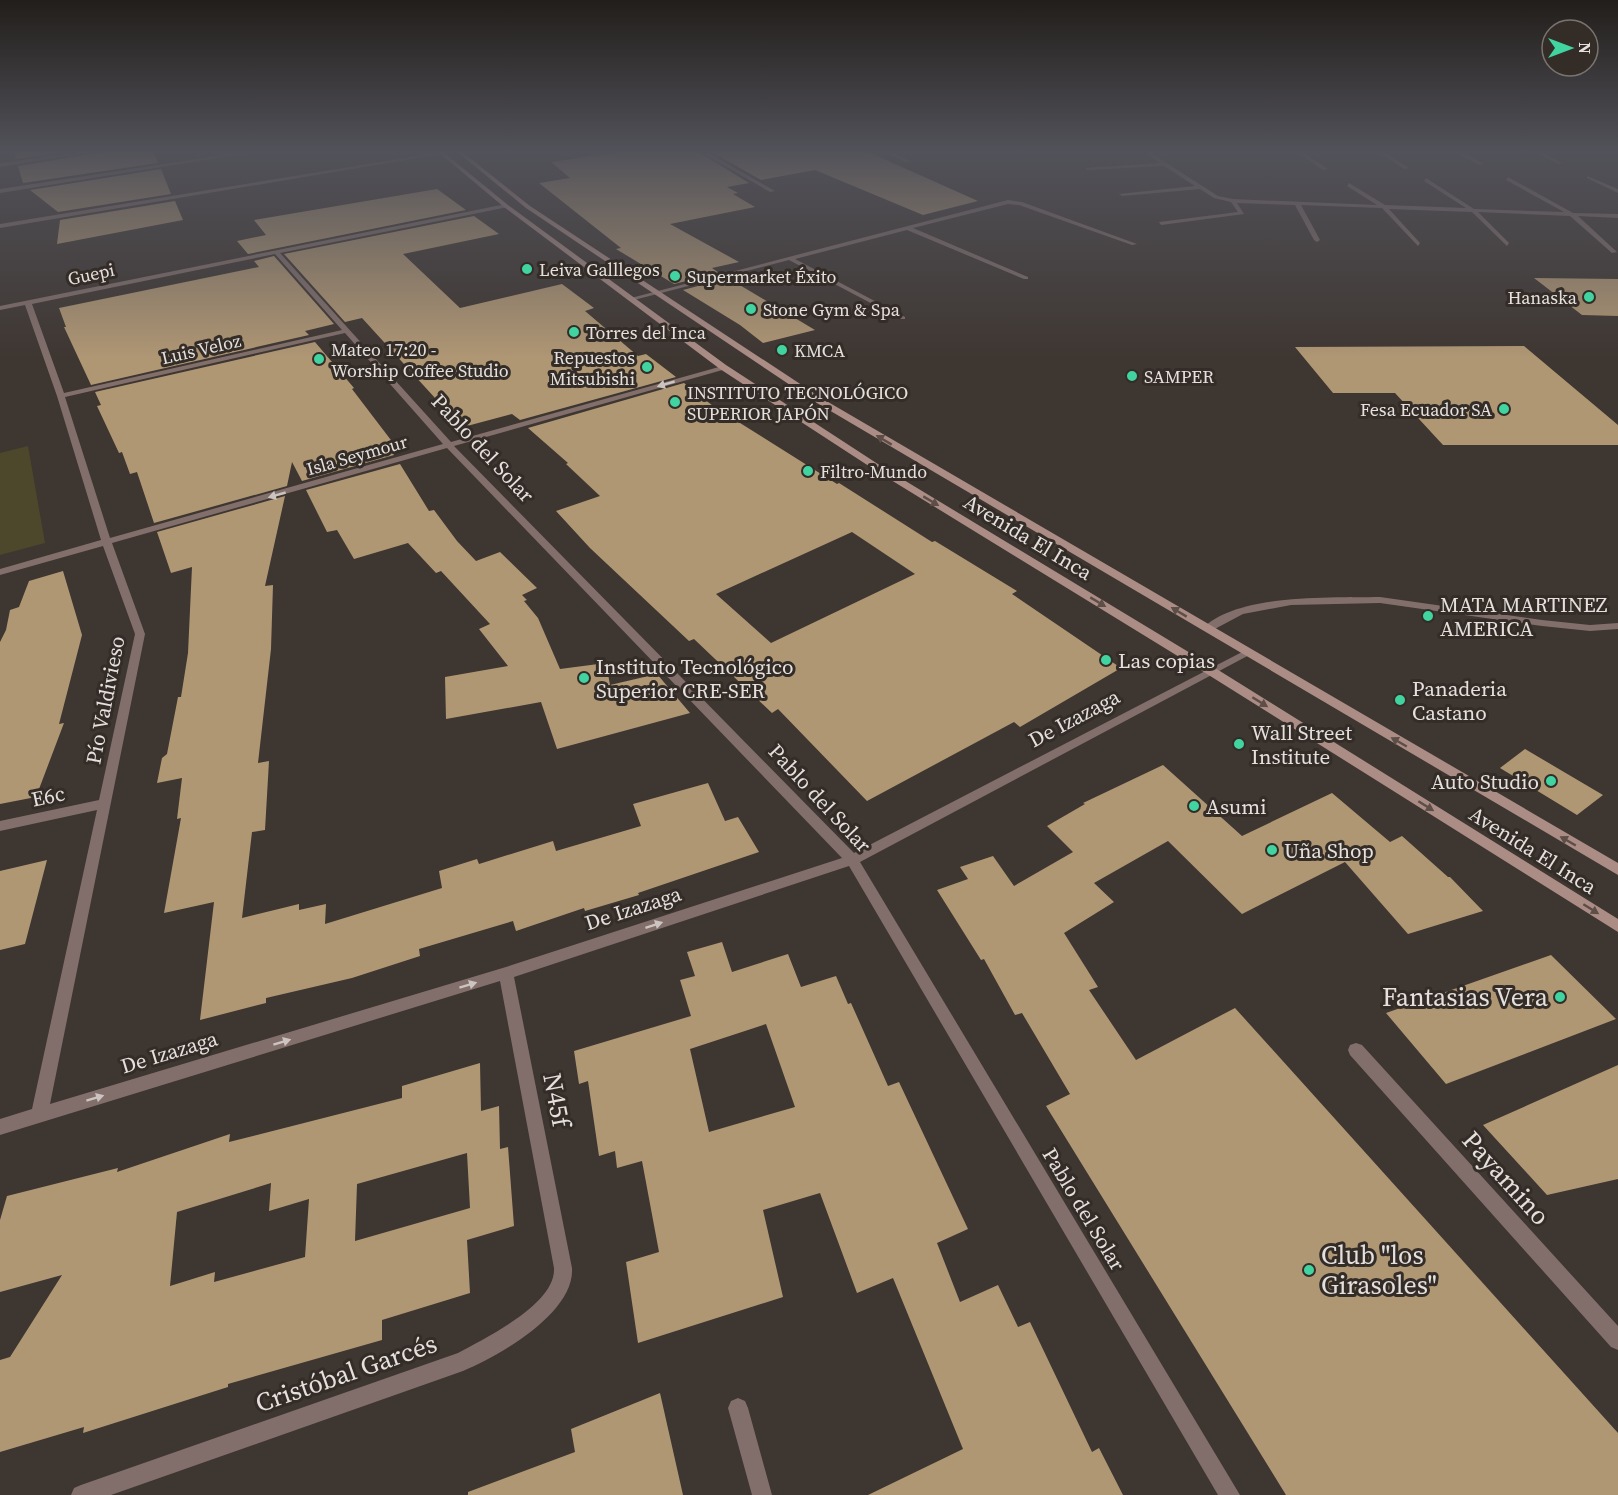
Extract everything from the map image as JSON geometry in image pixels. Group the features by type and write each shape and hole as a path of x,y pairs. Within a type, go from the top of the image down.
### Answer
{"main road":[{"name":"Avenida El Inca","path":"526,221 723,367 881,470 1211,671 1618,926"},
{"name":"Avenida El Inca","path":"548,221 850,420 1063,542 1618,870"}],"street":[{"path":"0,226 31,221"},
{"name":"Guepi","path":"0,308 432,221"},
{"path":"630,299 933,221"},
{"path":"1067,221 1134,244"},
{"path":"1161,223 1179,221"},
{"path":"1307,221 1317,240"},
{"path":"1397,221 1418,244"},
{"path":"1484,221 1507,244"},
{"path":"1579,221 1614,252"},
{"path":"906,227 1026,278"},
{"name":"Pablo del Solar","path":"276,252 450,446 852,860 1230,1495"},
{"path":"789,258 903,318"},
{"name":"Pío Valdivieso","path":"28,303 61,396 107,544 140,634 39,1116"},
{"name":"Luis Veloz","path":"61,396 347,331"},
{"name":"Isla Seymour","path":"0,572 107,544 723,367"},
{"path":"1207,629 1239,611 1291,602 1380,600 1542,623 1590,628 1618,626"},
{"name":"De Izazaga","path":"0,1127 506,974 852,860 1248,653"},
{"name":"E6c","path":"0,826 104,804"},
{"name":"N45f","path":"506,974 558,1237"},
{"name":"Payamino","path":"1356,1050 1618,1340"},
{"name":"Cristóbal Garcés","path":"81,1495 463,1361 500,1341 550,1304 564,1280 558,1237"},
{"path":"738,1408 762,1495"}],"shaded area":[{"path":"28,446 45,543 0,555 0,453"}],"building":[{"path":"60,221 179,221 57,244"},
{"path":"255,221 413,221 248,254 237,241 266,235"},
{"path":"450,221 481,221 499,234 403,254 460,308 562,284 594,308 585,311 638,356 646,354 676,377 520,420 512,414 467,426 440,397 435,398 362,318 345,322 284,254"},
{"path":"587,221 686,221 670,224 739,262 712,268 719,273 674,284 616,249 621,248"},
{"path":"274,256 334,324 305,331 309,335 91,385 64,327 66,327 59,308 259,267 254,261"},
{"path":"728,278 815,330 763,343 740,325 683,290"},
{"name":"Hanaska","path":"1534,278 1618,279 1618,316 1582,315"},
{"path":"315,342 354,388 352,389 397,448 391,449 394,455 302,481 292,462 287,486 154,523 137,472 130,474 122,452 119,453 97,406 101,405 95,392"},
{"name":"Fesa Ecuador SA","path":"1524,346 1618,425 1618,445 1443,445 1395,393 1333,393 1295,347"},
{"path":"684,383 713,406 837,484 839,483 932,542 935,541 1017,591 1012,594 1121,668 1020,727 1014,722 867,801 778,709 772,713 694,639 689,641 590,548 556,511 600,496 566,464 568,463 528,428","holes":["852,532 915,574 771,643 716,594"]},
{"path":"400,464 429,511 434,510 457,541 476,561 500,552 537,588 522,595 538,618 560,669 606,663 610,685 657,674 690,713 557,749 541,702 446,719 445,677 508,666 479,629 490,624 441,571 436,573 408,543 354,559 337,530 327,532 306,490"},
{"path":"285,496 265,586 273,585 271,649 258,763 269,761 265,830 252,832 242,918 299,904 299,910 326,904 325,924 442,888 439,871 477,859 479,864 553,841 556,851 641,826 633,804 708,783 725,821 738,817 759,852 638,893 639,895 585,911 584,908 516,931 513,921 419,949 420,956 352,978 266,998 266,1003 200,1020 214,902 164,913 181,818 177,819 182,778 157,783 162,758 167,754 178,697 181,697 188,653 192,567 171,573 157,532"},
{"path":"63,571 82,635 59,724 64,723 36,797 0,804 0,642 6,630 10,610 19,607 29,581"},
{"name":"Auto Studio","path":"1525,749 1603,795 1577,815 1500,768"},
{"name":"Club \"los Girasoles\"","path":"1163,765 1242,836 1332,793 1390,842 1402,836 1450,877 1483,911 1408,934 1345,862 1242,914 1168,841 1094,883 1114,902 1064,933 1098,987 1089,990 1136,1060 1235,1008 1618,1433 1618,1495 1286,1495 1046,1106 1070,1094 1022,1013 1015,1015 984,959 981,960 937,890 968,879 960,867 993,856 1014,886 1073,852 1047,826 1085,804 1083,803"},
{"path":"47,860 25,944 0,950 0,871"},
{"path":"722,942 732,972 788,954 801,987 836,976 848,1004 851,1003 888,1086 899,1082 968,1229 937,1243 960,1302 998,1285 1018,1327 1030,1322 1092,1452 1099,1448 1123,1495 868,1495 963,1449 893,1278 857,1293 820,1193 763,1210 783,1297 638,1343 626,1262 659,1252 642,1161 617,1168 615,1151 599,1156 588,1081 579,1084 574,1051 691,1016 680,980 695,976 687,952","holes":["766,1024 795,1107 709,1132 690,1049"]},
{"path":"1551,955 1616,1019 1446,1084 1386,1013"},
{"path":"480,1063 481,1111 499,1106 500,1149 508,1147 514,1226 467,1240 470,1293 382,1320 382,1340 228,1384 228,1387 83,1433 84,1427 0,1452 0,1360 10,1357 62,1275 0,1292 0,1220 7,1196 118,1168 117,1172 230,1134 229,1142 402,1098 402,1086","holes":["467,1153 470,1208 355,1241 357,1184","271,1183 269,1211 309,1199 305,1257 214,1282 215,1272 170,1286 177,1212"]},
{"path":"1618,1065 1618,1179 1547,1195 1483,1125"},
{"path":"660,1393 683,1495 468,1495 468,1492 575,1452 571,1429"}],"place":[{"name":"Leiva Galllegos","path":"527,269"},
{"name":"Supermarket Éxito","path":"675,276"},
{"name":"Hanaska","path":"1589,297"},
{"name":"Stone Gym & Spa","path":"751,309"},
{"name":"Torres del Inca","path":"574,332"},
{"name":"KMCA","path":"782,350"},
{"name":"Mateo 17:20 - Worship Coffee Studio","path":"319,359"},
{"name":"Repuestos Mitsubishi","path":"647,367"},
{"name":"SAMPER","path":"1132,376"},
{"name":"INSTITUTO TECNOLÓGICO SUPERIOR JAPÓN","path":"675,402"},
{"name":"Fesa Ecuador SA","path":"1504,409"},
{"name":"Filtro-Mundo","path":"808,471"},
{"name":"MATA MARTINEZ AMERICA","path":"1428,616"},
{"name":"Las copias","path":"1106,660"},
{"name":"Instituto Tecnológico Superior CRE-SER","path":"584,678"},
{"name":"Panaderia Castano","path":"1400,700"},
{"name":"Wall Street Institute","path":"1239,744"},
{"name":"Auto Studio","path":"1551,781"},
{"name":"Asumi","path":"1194,806"},
{"name":"Uña Shop","path":"1272,850"},
{"name":"Fantasias Vera","path":"1560,997"},
{"name":"Club \"los Girasoles\"","path":"1309,1270"}]}
